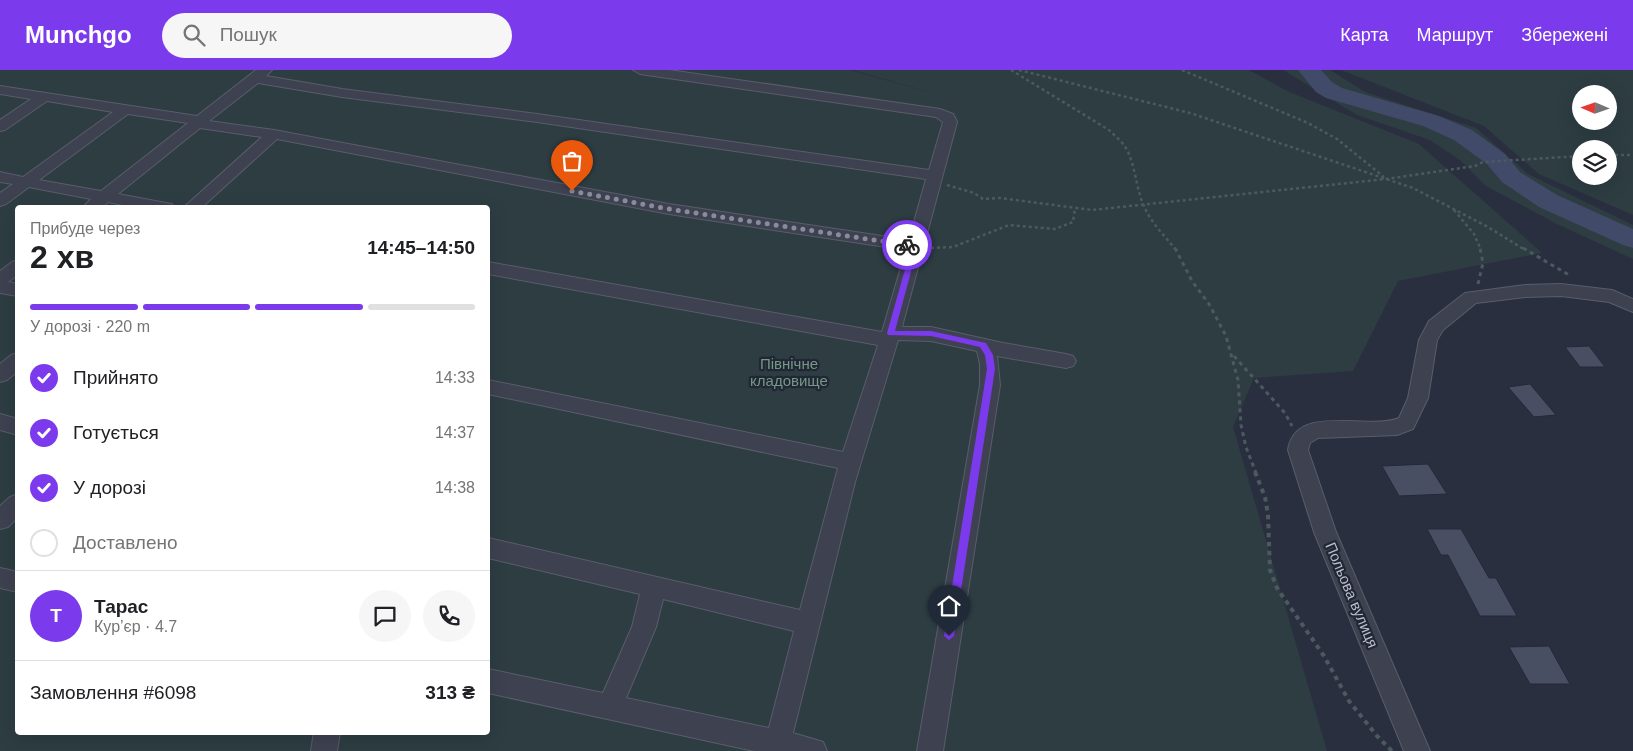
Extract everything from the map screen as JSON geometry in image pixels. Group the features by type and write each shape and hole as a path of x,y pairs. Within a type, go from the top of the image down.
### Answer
{"street":[{"path":"640,70 940,113 948,117 950,122 890,336 850,462 778,742"},
{"path":"94,205 259,72 350,94 538,118 936,176"},
{"path":"0,90 274,134 669,209 915,246"},
{"path":"0,127 44,97"},
{"path":"0,201 126,109"},
{"path":"194,205 274,134"},
{"path":"0,177 151,205"},
{"path":"0,280 15,268"},
{"path":"490,268 890,336 931,334 983,344 1003,350 1066,361"},
{"path":"0,287 15,290"},
{"path":"1300,439 1308,432 1318,430 1398,427 1406,423 1418,398 1428,340 1436,326 1471,297 1525,291 1561,290 1612,296 1633,306"},
{"path":"930,751 990,385 991,369 989,355 983,344"},
{"path":"0,375 15,362"},
{"path":"490,387 850,462"},
{"path":"0,422 15,426"},
{"name":"Польова вулиця","path":"1300,439 1298,450 1326,532 1417,751"},
{"path":"0,520 15,506"},
{"path":"490,554 654,586 808,623"},
{"path":"0,578 15,581"},
{"path":"610,707 644,627 654,586"},
{"path":"490,681 814,751"},
{"path":"324,751 327,735"}],"path":[{"path":"1011,70 1109,130 1117,137 1132,161 1143,205 1150,218 1178,252 1192,281 1218,319 1233,354 1246,447 1265,498 1268,515 1270,570 1277,588 1324,656 1349,701 1377,736 1392,751"},
{"path":"1019,70 1190,113 1413,188 1488,227 1570,276"},
{"path":"1182,70 1308,123 1337,140 1386,179"},
{"path":"1617,155 1633,155"},
{"path":"936,176 939,181 983,199 1000,198 1092,210 1386,179 1475,166 1484,162 1572,157"},
{"path":"1450,207 1474,234 1483,253 1484,269 1471,297"},
{"path":"915,246 938,249 954,246 1009,225 1056,229 1073,222 1075,208"},
{"path":"1233,354 1285,413 1300,439"}],"green space":[{"name":"Північне кладовище","path":"0,70 850,70 943,96 853,70 1249,70 1289,92 1419,144 1542,253 1398,281 1353,371 1254,378 1233,427 1327,751 0,751"},
{"path":"1283,70 1330,70 1365,92 1476,128 1528,174 1633,225 1633,259 1557,224 1486,186 1460,160 1430,140 1357,115"},
{"path":"1341,70 1633,70 1633,215 1539,174 1484,126"}],"building":[{"path":"1589,346 1605,367 1580,367 1565,347"},
{"path":"1530,384 1556,415 1534,417 1508,387"},
{"path":"1428,464 1447,494 1399,496 1382,466"},
{"path":"1427,529 1461,529 1489,578 1496,578 1517,616 1480,616 1448,555 1441,555"},
{"path":"1549,646 1570,684 1530,684 1509,647"}],"waterway":[{"path":"1309,70 1324,87 1334,93 1431,121 1463,135 1496,159 1511,177 1548,201 1633,239"}],"way so far":[{"path":"572,191 669,209 907,245"}],"route":[{"path":"907,245 915,246 891,333 931,334 983,344 989,355 991,369 949,636"}]}
